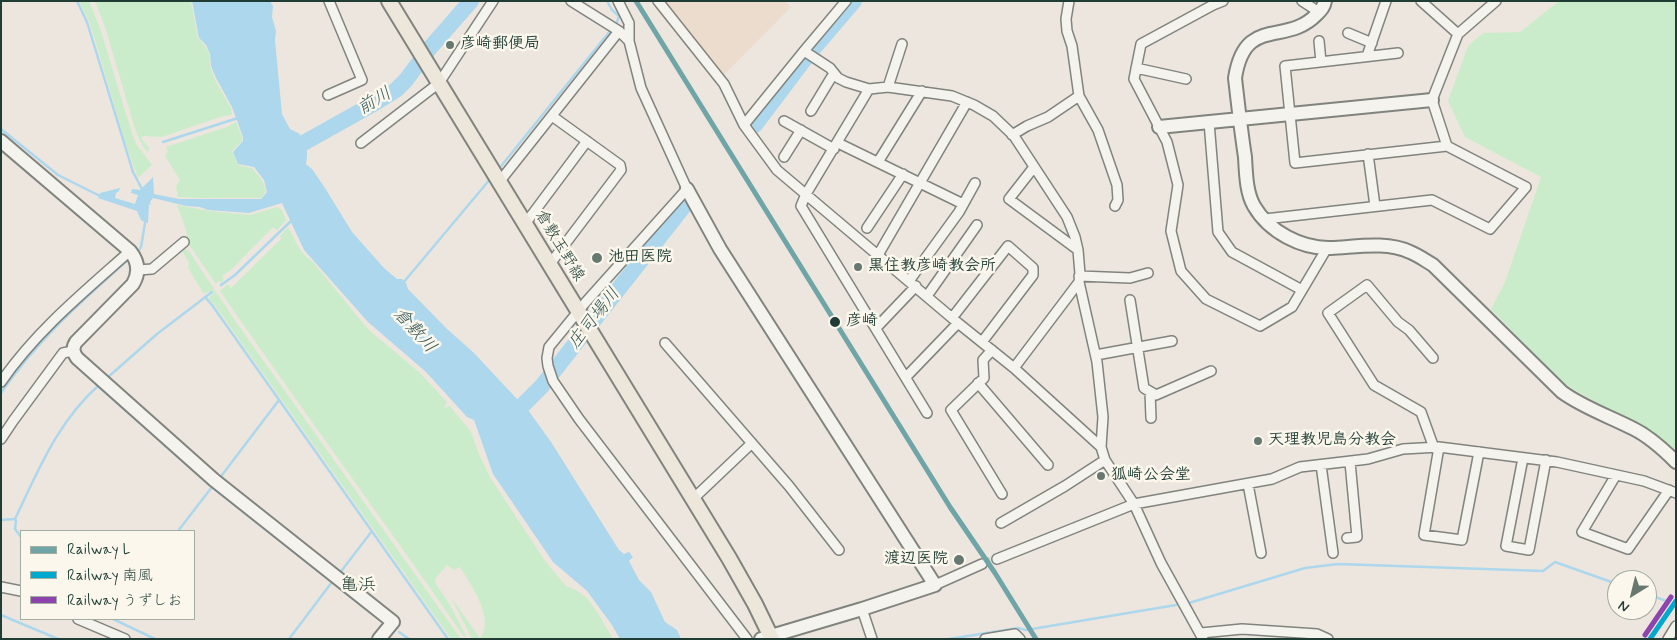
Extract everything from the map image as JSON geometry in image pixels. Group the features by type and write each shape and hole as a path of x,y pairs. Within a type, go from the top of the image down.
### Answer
{"main road":[{"name":"倉敷玉野線","path":"389,1 742,581 768,638"}],"street":[{"path":"328,95 362,80 329,1"},
{"path":"361,143 439,83 493,1"},
{"path":"571,1 619,31 628,41"},
{"path":"618,1 629,23 628,41 641,88 686,189 720,249 935,585"},
{"path":"658,1 724,84 744,125 777,170 1014,368 1101,447"},
{"path":"744,125 846,1"},
{"path":"1069,1 1066,19 1067,31 1072,46 1079,96 1098,130 1117,185 1118,200 1115,206"},
{"path":"1224,1 1213,5 1141,44 1134,79 1167,142 1178,185 1171,231 1181,271 1206,299 1260,326 1292,307 1327,248"},
{"path":"1302,1 1322,6 1305,24 1294,29 1264,35 1252,42 1238,60 1235,78 1248,187 1254,206 1265,219 1285,236 1305,245 1327,248 1395,247 1411,252 1433,265 1562,392 1577,403 1641,433 1676,462"},
{"path":"1367,56 1386,1"},
{"path":"1421,1 1458,34"},
{"path":"1447,146 1432,100 1458,34 1496,1"},
{"path":"496,176 552,116 619,31"},
{"path":"1348,33 1372,43"},
{"path":"1319,41 1321,62"},
{"path":"888,87 902,44"},
{"path":"804,51 830,68 838,78 868,89 888,87 922,91 952,96 967,102 993,116 1012,135 1067,217 1075,237 1078,250 1079,279 1096,355 1103,417 1101,447 1105,460 1134,504 1161,563 1202,636 1242,629 1317,634 1328,639"},
{"path":"1265,219 1432,200 1490,229 1526,187 1447,146 1294,163 1285,66 1398,53"},
{"path":"1136,68 1186,79"},
{"path":"811,111 834,73"},
{"path":"868,89 806,194 801,206 927,413"},
{"path":"878,162 922,91"},
{"path":"1012,135 1048,117 1079,96"},
{"path":"1159,127 1432,100"},
{"path":"878,255 967,102"},
{"path":"550,264 621,170 620,165 552,116"},
{"path":"784,120 800,130 878,162 963,204"},
{"path":"1209,122 1218,232 1232,252 1302,290"},
{"path":"784,157 800,130"},
{"path":"1,141 130,251 136,260 138,270 136,279 129,289 73,346 73,351 77,358 216,482 393,622 379,639"},
{"path":"525,224 587,141"},
{"path":"1368,154 1374,206"},
{"path":"1034,167 1008,199 1078,250"},
{"path":"868,228 903,174"},
{"path":"876,328 912,283 975,183"},
{"path":"686,189 584,321 549,347 548,366 553,381 579,419 747,639"},
{"path":"927,296 977,225"},
{"path":"138,270 152,269 184,242"},
{"path":"906,377 955,320 1008,246 1034,268 1034,275 982,342"},
{"path":"1,382 17,360 51,323 130,251"},
{"path":"1079,279 1130,278 1148,272"},
{"path":"1014,368 1079,279"},
{"path":"1433,358 1409,330 1398,322 1367,285 1328,313 1374,385 1421,412 1436,447 1424,535 1462,540 1479,452"},
{"path":"1130,300 1144,388 1156,395 1211,371"},
{"path":"1096,355 1172,341"},
{"path":"665,343 789,486 839,550"},
{"path":"992,350 983,360 984,378 950,410 1002,494"},
{"path":"1,439 64,353 73,351"},
{"path":"978,383 1048,465"},
{"path":"1150,392 1151,418"},
{"path":"693,499 752,443"},
{"path":"997,559 1134,504 1272,479 1300,467 1350,462 1403,450 1436,447 1546,460 1616,475 1644,481 1673,492 1628,549 1582,532 1616,475"},
{"path":"1523,458 1506,546 1529,550 1546,460"},
{"path":"1001,522 1105,460"},
{"path":"1347,538 1356,537 1350,462"},
{"path":"1321,465 1334,553"},
{"path":"1248,484 1261,553"},
{"path":"768,638 862,610 935,585 982,564"},
{"path":"1,586 20,591"},
{"path":"862,610 872,639"},
{"path":"80,620 124,639"},
{"path":"1668,639 1676,626"},
{"path":"985,639 1015,634 1020,639"}],"shaded area":[{"path":"665,1 785,1 791,7 724,75"}],"green space":[{"path":"79,1 89,1 101,31 136,144 152,165 138,178 125,142 90,23"},
{"path":"95,1 191,1 198,38 209,53 210,66 215,80 231,108 232,115 223,116 162,137 144,136 141,138 150,149 147,152 135,129 105,27"},
{"path":"1559,1 1676,1 1676,451 1656,435 1562,383 1491,309 1505,282 1541,177 1465,137 1448,101 1468,46 1483,33 1520,32"},
{"path":"236,122 242,141 232,151 238,165 252,168 262,180 266,191 261,198 178,197 176,186 180,180 165,156 168,151 166,147 227,127"},
{"path":"177,205 250,215 277,207 282,210 286,220 277,230 273,227 232,269 222,276 224,280 221,283 219,281 216,284 187,240 186,230"},
{"path":"288,227 301,251 313,262 368,329 421,374 447,402 444,408 450,406 471,432 490,477 545,561 566,586 587,598 613,639 472,639 450,596 480,638 484,630 485,621 480,602 460,567 454,570 447,565 435,579 436,584 450,605 466,636 464,637 220,291 228,284 231,288 281,239 280,236"},
{"path":"183,248 189,251 236,322 461,639 451,639 214,304 208,299 213,293 215,294 212,289 212,291 204,294 188,268 189,263 182,250"}],"water":[{"name":"倉敷川","path":"192,1 270,1 273,6 272,17 276,31 275,40 282,114 290,129 300,134 302,148 307,151 306,164 312,169 325,188 352,232 384,268 397,279 402,279 408,289 446,328 474,353 517,399 527,406 619,550 624,554 629,552 633,557 629,561 639,580 651,592 665,622 677,630 681,639 620,639 587,591 553,562 493,474 474,420 467,417 426,372 368,322 304,250 282,203 249,213 208,210 153,198 150,202 151,205 149,204 148,223 141,220 137,211 98,198 100,193 120,188 115,198 135,204 138,195 131,193 132,189 140,190 153,177 154,194 179,199 261,199 267,192 264,180 254,167 238,164 233,152 243,141 243,137 232,107 211,66 210,54 206,45 199,38"}],"waterway":[{"path":"77,1 87,22 133,172 143,191"},
{"name":"前川","path":"282,155 396,90 471,1"},
{"path":"607,1 612,10 619,16 617,22"},
{"name":"庄司場川","path":"755,125 807,56 854,1"},
{"path":"498,170 610,31"},
{"path":"163,142 238,118"},
{"path":"1,129 58,175 102,197"},
{"path":"403,283 491,178"},
{"name":"庄司場川","path":"509,419 542,386 684,206"},
{"path":"139,250 145,220"},
{"path":"221,285 235,275 292,220"},
{"path":"1,393 45,338 129,259"},
{"path":"107,378 157,334 212,292"},
{"path":"205,297 448,639"},
{"path":"1,520 15,519 60,431 72,414 99,385"},
{"path":"98,386 212,487 362,606"},
{"path":"219,479 279,400"},
{"path":"179,530 212,487"},
{"path":"15,519 15,529 20,536"},
{"path":"339,574 372,531"},
{"path":"1189,603 1305,568 1338,564 1543,571 1555,562 1607,580"},
{"path":"289,639 332,582"},
{"path":"1657,598 1669,602"},
{"path":"949,639 1018,628 1026,630 1176,605"},
{"path":"1,615 58,639"},
{"path":"115,620 155,639"},
{"path":"399,632 409,639"}],"tunnel":[{"path":"982,564 997,559"}],"rail line":[{"name":"L","path":"636,1 950,507 995,573 1036,639"},
{"name":"うずしお","path":"1645,635 1671,597"},
{"name":"南風","path":"1650,639 1676,601"}],"place":[{"name":"彦崎郵便局","path":"450,45"},
{"name":"池田医院","path":"597,258"},
{"name":"黒住教彦崎教会所","path":"858,267"},
{"name":"彦崎","path":"835,322"},
{"name":"天理教児島分教会","path":"1258,441"},
{"name":"狐崎公会堂","path":"1101,476"},
{"name":"渡辺医院","path":"959,560"}],"district":[{"name":"亀浜","path":"358,586"}]}
